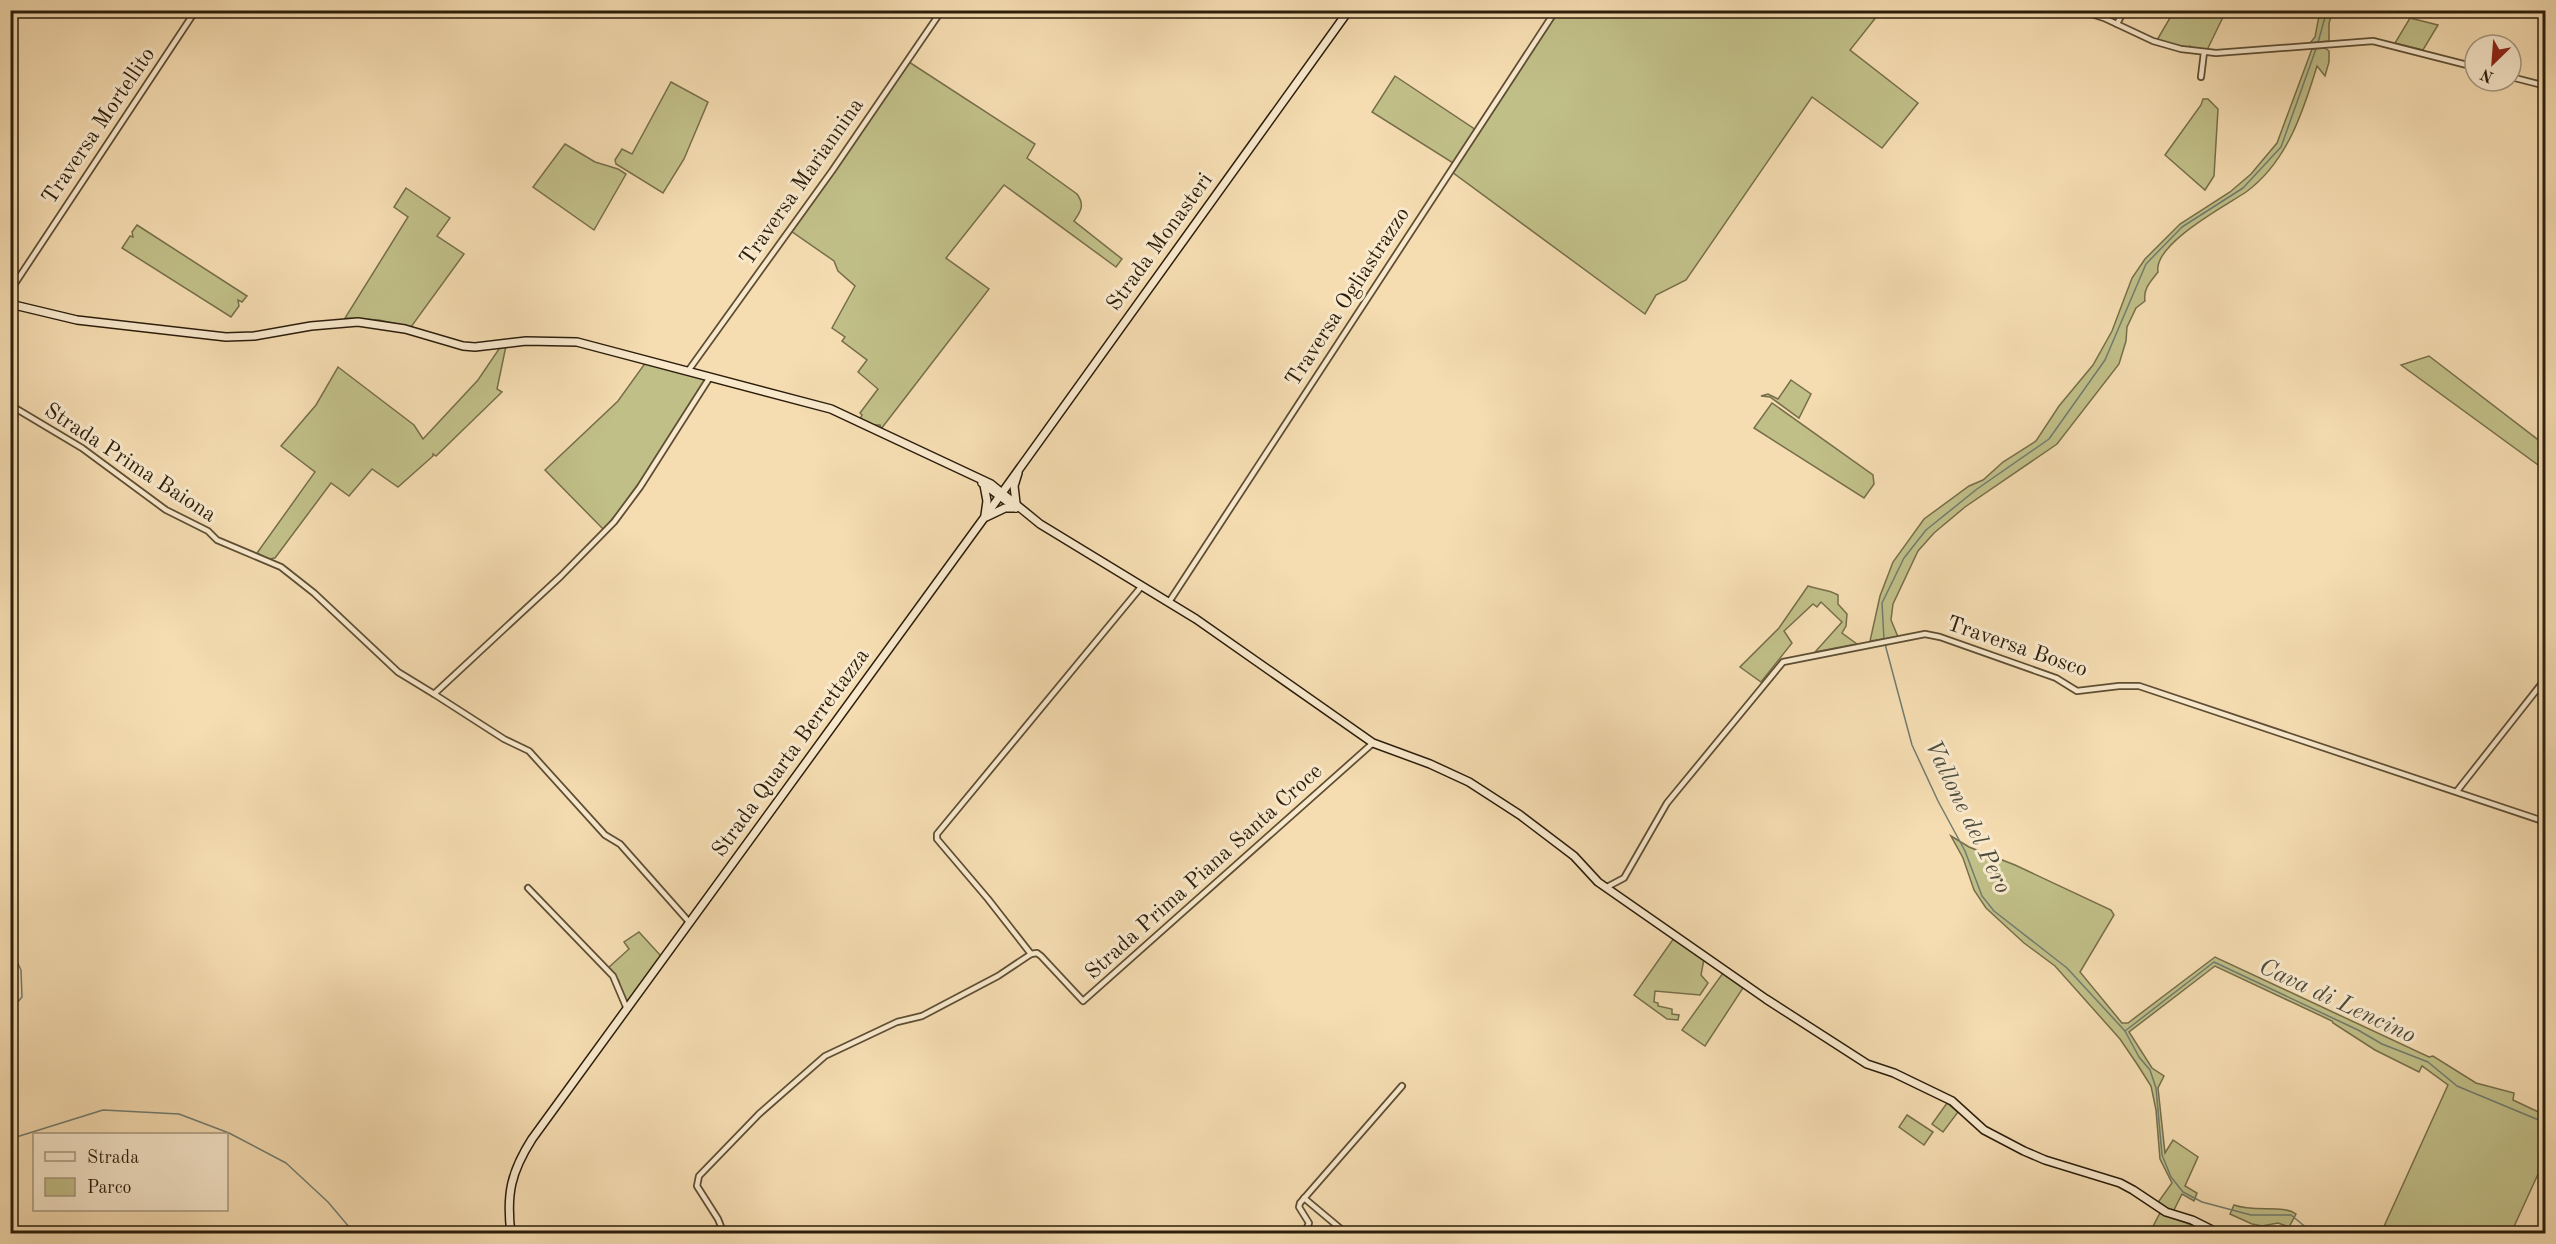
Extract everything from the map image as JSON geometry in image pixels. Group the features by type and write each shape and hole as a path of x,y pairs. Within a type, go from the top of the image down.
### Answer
{"street":[{"name":"Traversa Mortellito","path":"10,291 196,10"},
{"name":"Traversa Mariannina","path":"688,371 832,171 942,10"},
{"name":"Strada Monasteri","path":"1001,494 1349,10"},
{"name":"Traversa Ogliastrazzo","path":"1169,603 1556,10"},
{"path":"2079,10 2163,45 2204,52 2373,41 2463,64"},
{"path":"2117,24 2124,10"},
{"path":"2201,77 2204,52"},
{"path":"2523,79 2546,86"},
{"path":"10,304 64,318 226,337 254,336 320,325 358,322 405,329 463,346 475,347 526,340 568,341 831,409 988,484 1026,514 1196,619 1373,743 1430,764 1469,782 1520,815 1574,856 1606,887 1766,999 1867,1064 1952,1101 1990,1133 2045,1160 2120,1184 2166,1212 2220,1233"},
{"path":"434,694 561,576 614,522 640,487 710,377"},
{"name":"Strada Prima Baiona","path":"10,405 82,448 165,510 208,531 217,540 281,567 314,593 398,672 504,739 529,752 605,835 620,844 690,923"},
{"path":"988,484 1005,480 1021,466"},
{"path":"1016,506 1014,486 1021,466"},
{"path":"984,518 988,484"},
{"name":"Strada Quarta Berrettazza","path":"511,1233 509,1190 519,1159 1001,494"},
{"path":"984,518 1005,508 1016,506"},
{"name":"Strada Prima Piana Santa Croce","path":"1141,587 937,834 937,839 1031,954 1041,957 1083,1000 1373,743"},
{"name":"Traversa Bosco","path":"1606,887 1624,878 1667,803 1783,662 1919,635 1940,637 2056,678 2077,691 2119,686 2139,687 2546,822"},
{"path":"2457,791 2546,678"},
{"path":"528,888 613,976 627,1009"},
{"path":"724,1233 697,1186 697,1181 759,1114 836,1049 897,1022 922,1016 998,976 1031,954"},
{"path":"1304,1233 1309,1223 1299,1207 1304,1198 1402,1086"},
{"path":"1304,1198 1347,1233"}],"green space":[{"path":"2222,10 2225,13 2207,50 2190,46 2187,48 2157,40 2174,11"},
{"path":"1558,11 1881,11 1850,50 1918,103 1882,148 1812,97 1686,280 1656,295 1645,314 1452,172"},
{"path":"2320,11 2333,11 2329,23 2329,41 2310,43 2315,37"},
{"path":"2410,18 2438,25 2423,50 2395,43"},
{"path":"2325,48 2329,51 2325,76 2317,66 2292,135 2272,166 2246,192 2192,227 2167,250 2159,261 2158,272 2146,289 2145,301 2136,308 2127,327 2126,341 2119,364 2057,444 1965,507 1934,533 1918,551 1893,604 1891,620 1898,637 1870,641 1880,596 1893,562 1924,519 2036,441 2059,406 2093,365 2112,331 2132,278 2145,259 2180,224 2230,192 2251,174 2277,143 2312,49"},
{"path":"909,62 1035,144 1027,158 1077,194 1081,201 1079,214 1074,221 1122,259 1116,267 1004,185 946,258 989,289 881,429 880,425 873,425 860,419 862,415 860,413 878,389 858,372 867,360 842,341 845,337 832,328 855,286 838,271 834,261 791,231"},
{"path":"1395,76 1476,130 1453,163 1372,112"},
{"path":"671,82 708,102 684,159 663,193 616,164 615,160 622,149 632,154"},
{"path":"2203,99 2208,99 2218,109 2214,176 2205,190 2165,155"},
{"path":"565,144 595,162 626,174 594,230 533,187"},
{"path":"406,188 450,218 437,236 464,254 411,327 379,320 345,318 408,217 394,207"},
{"path":"137,225 247,296 242,302 238,300 239,306 231,317 122,248 130,236 133,237 132,232"},
{"path":"501,346 506,346 497,389 502,392 436,456 433,454 398,487 372,469 349,496 331,483 275,558 269,559 257,553 315,472 281,446 316,405 338,367 414,425 423,439 478,380"},
{"path":"2429,356 2545,445 2545,470 2401,365"},
{"path":"646,362 702,377 705,382 645,477 603,529 545,470 618,401"},
{"path":"1791,380 1811,394 1799,418 1770,397 1761,396 1768,394 1778,399"},
{"path":"1772,403 1873,475 1874,484 1864,498 1754,428"},
{"path":"1808,586 1838,595 1838,604 1847,614 1846,626 1842,633 1857,644 1815,652 1842,622 1821,602 1817,607 1813,604 1784,631 1792,643 1761,682 1740,667 1779,628"},
{"path":"1951,836 1969,847 2015,865 2111,910 2114,915 2080,972 2122,1023 2128,1023 2215,957 2429,1057 2433,1056 2476,1083 2514,1093 2513,1100 2545,1115 2545,1159 2511,1233 2381,1233 2448,1085 2422,1066 2419,1072 2375,1050 2332,1021 2215,966 2129,1032 2152,1068 2164,1076 2158,1088 2165,1153 2173,1140 2198,1157 2185,1186 2197,1193 2194,1201 2182,1194 2173,1212 2159,1204 2172,1183 2160,1159 2156,1110 2151,1086 2120,1039 2055,966 2024,943 1986,908 1974,890 1963,858"},
{"path":"639,932 661,956 627,1002 624,1000 619,981 608,968 629,949 624,942"},
{"path":"1674,938 1704,959 1701,975 1708,983 1700,995 1655,991 1654,1002 1658,1003 1658,1006 1672,1009 1672,1014 1679,1015 1678,1020 1667,1019 1634,995"},
{"path":"1723,973 1743,988 1705,1046 1682,1030"},
{"path":"1947,1103 1958,1112 1943,1132 1932,1124"},
{"path":"1907,1115 1933,1132 1924,1145 1899,1127"},
{"path":"2234,1205 2284,1210 2296,1214 2289,1227 2278,1223 2262,1226 2230,1214"},
{"path":"2160,1213 2213,1233 2149,1234"}],"waterway":[{"path":"1884,640 1882,603 1904,558 1926,530 1977,489 2049,439 2105,360 2146,264 2182,227 2243,188 2281,147 2317,46 2327,10"},
{"name":"Vallone del Pero","path":"1885,644 1912,745 1965,851 1982,896 1994,911 2067,968 2125,1031 2139,1057 2150,1070 2156,1088 2162,1155 2171,1177 2183,1192 2202,1202 2251,1215 2291,1215 2314,1234"},
{"path":"10,947 21,970 22,997 10,1011"},
{"name":"Cava di Lencino","path":"2125,1031 2214,962 2358,1030 2382,1044 2428,1062 2457,1086 2546,1123"},
{"path":"10,1139 103,1110 179,1114 229,1133 286,1163 328,1202 355,1234"}]}
